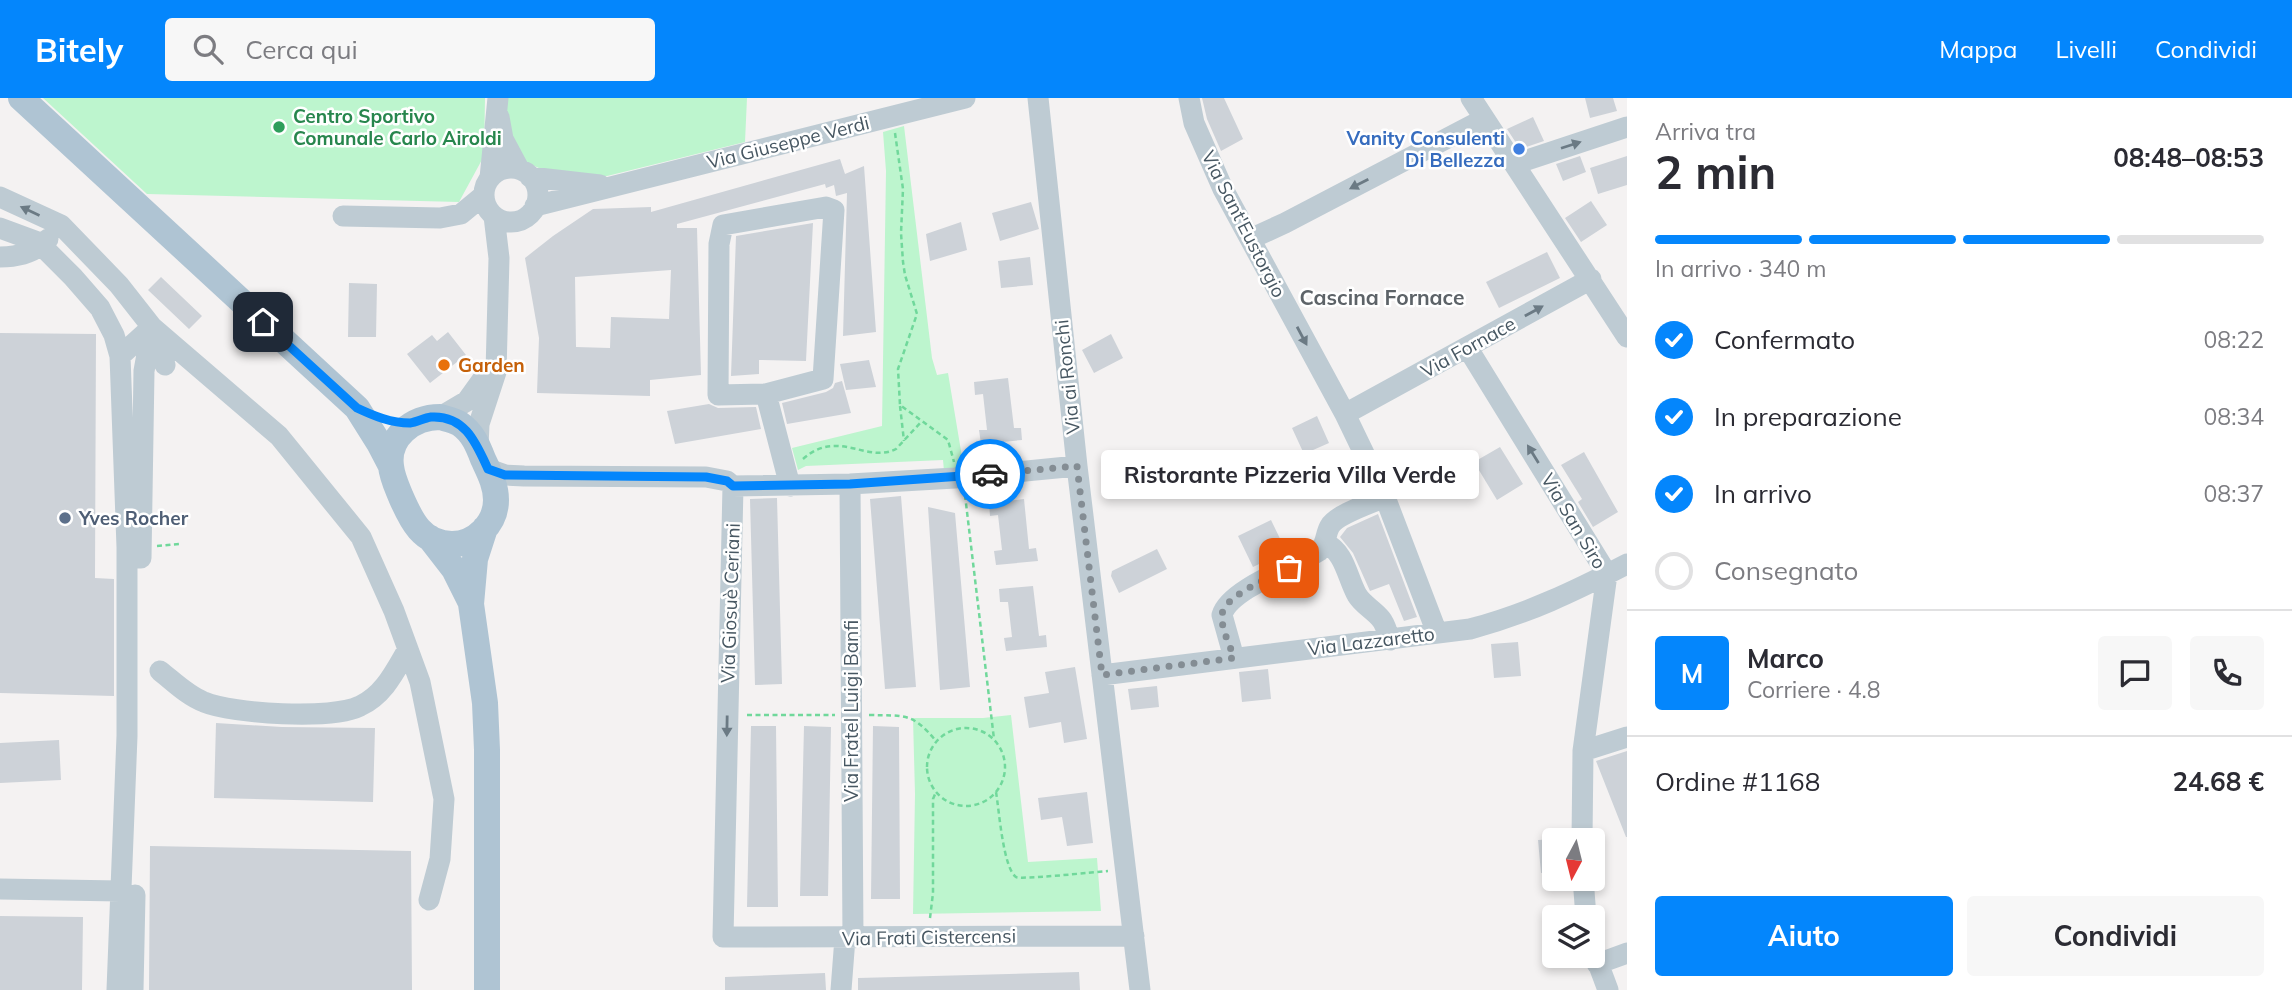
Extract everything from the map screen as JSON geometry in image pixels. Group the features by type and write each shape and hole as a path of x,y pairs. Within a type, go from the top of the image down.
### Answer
{"main road":[{"path":"21,98 357,408 391,466 410,517 420,531 440,542 458,543 473,538 485,528"},
{"path":"357,408 383,419 414,423"},
{"path":"391,466 397,438 414,423 440,417 461,425 471,435 483,458 496,498 495,510 485,528 475,559 471,604 485,703 487,750 486,990"},
{"path":"430,538 454,569 471,604"}],"street":[{"name":"Via Giuseppe Verdi","path":"535,206 965,98"},
{"name":"Via ai Ronchi","path":"1038,98 1077,466 1140,990"},
{"name":"Via Sant'Eustorgio","path":"1188,98 1195,123 1223,189 1345,414 1385,497 1437,633"},
{"path":"1471,98 1627,337"},
{"path":"497,105 490,155 490,201 499,258 495,362 492,388 479,424 483,458 505,475 706,477 727,481 733,486 797,486 955,478 1077,466"},
{"path":"490,201 509,222 517,221 531,213 537,191 503,139 497,105"},
{"path":"1250,239 1484,119"},
{"path":"1515,164 1627,127"},
{"path":"343,216 440,218 461,214 490,201 504,169 525,173"},
{"name":"Via Giuseppe Verdi","path":"525,173 612,186"},
{"path":"0,197 61,225 119,285 152,327 279,436 361,537 420,682 444,799 440,859 429,900"},
{"path":"826,207 834,210 823,379 766,394 718,395 719,244 723,225 826,207"},
{"path":"499,258 517,221"},
{"path":"0,257 18,257 42,245 61,225"},
{"path":"0,228 42,245 97,305 114,335 120,356 127,547 127,736 117,990"},
{"name":"Via Fornace","path":"1345,414 1591,279"},
{"path":"97,305 119,285"},
{"path":"120,356 152,327"},
{"path":"152,327 165,365"},
{"path":"133,990 144,371 152,327"},
{"name":"Via San Siro","path":"1467,347 1607,575 1583,751 1582,828"},
{"path":"440,417 467,401 495,362"},
{"path":"766,394 797,486"},
{"name":"Via Fratel Luigi Banfi","path":"841,990 849,938 850,484"},
{"name":"Via Giosuè Ceriani","path":"723,937 733,486"},
{"path":"1234,658 1224,630 1224,608 1244,591 1320,551 1335,519 1385,497"},
{"path":"1325,543 1334,547 1355,592 1362,602 1381,618 1390,640"},
{"name":"Via Lazzaretto","path":"1102,675 1470,629 1561,598 1627,564"},
{"path":"160,671 202,702 226,709 329,713 359,707 381,692 408,649"},
{"path":"1583,751 1627,737"},
{"path":"0,890 120,891"},
{"name":"Via Frati Cistercensi","path":"723,937 1134,936"},
{"path":"1605,955 1627,953"},
{"path":"1600,968 1608,990"}],"path":[{"path":"895,126 903,190 903,262 917,314 898,369 904,441"},
{"path":"900,405 948,440 953,450 956,486 964,485 994,739"},
{"path":"797,486 804,459 820,448 842,445 884,454 896,449 922,421"},
{"path":"971,728 994,739 1005,762 1005,775 996,792 982,804 969,807 956,806 943,800 928,779 929,753 936,741 946,733 971,728"},
{"path":"928,937 933,893 933,799 936,792"},
{"path":"996,792 1008,867 1016,877 1023,880 1037,876 1125,870"}],"green space":[{"name":"Centro Sportivo Comunale Carlo Airoldi","path":"43,98 485,98 484,156 459,202 147,194"},
{"path":"507,98 747,98 745,142 603,177 548,172 525,162 506,128"},
{"path":"904,126 932,358 937,375 948,373 964,469 944,471 943,460 806,466 798,470 792,448 882,426 886,171 883,132"},
{"path":"1011,715 1028,862 1097,858 1101,911 913,914 913,718 983,718"}],"building":[{"path":"1202,98 1224,98 1243,139 1221,151 1207,119"},
{"path":"1585,98 1613,98 1617,111 1590,118"},
{"path":"1533,117 1544,141 1520,149 1507,129"},
{"path":"1580,156 1586,172 1563,181 1556,164"},
{"path":"1627,156 1627,185 1598,194 1590,168"},
{"path":"840,159 845,174 864,166 876,332 843,336 847,193 836,196 834,185 826,188 825,184 677,224 677,228 697,228 701,375 650,380 650,396 537,393 539,338 525,258 593,209 651,207 651,212","holes":["671,270 669,319 611,317 610,348 576,347 575,277"]},
{"path":"1591,201 1607,225 1581,242 1565,218"},
{"path":"1031,202 1039,229 1000,241 992,213"},
{"path":"961,222 967,250 930,261 926,234"},
{"path":"813,223 806,361 759,360 759,374 731,376 736,236"},
{"path":"1547,252 1560,278 1499,308 1486,282"},
{"path":"1030,257 1033,285 1001,288 998,261"},
{"path":"161,277 202,316 189,329 148,290"},
{"path":"349,283 377,284 376,337 348,337"},
{"path":"448,332 466,355 430,383 407,354 432,335 437,341"},
{"path":"0,333 96,334 95,578 114,579 114,696 0,693"},
{"path":"1111,334 1123,358 1094,373 1082,350"},
{"path":"869,360 876,387 846,390 840,364"},
{"path":"1008,378 1014,428 1021,428 1022,440 981,444 979,430 987,430 983,394 975,395 974,382"},
{"path":"842,381 851,413 787,424 782,403 826,392 833,388 835,383"},
{"path":"709,404 718,408 756,407 761,429 675,444 667,411"},
{"path":"1317,416 1329,443 1304,454 1292,428"},
{"path":"1500,447 1523,484 1497,500 1474,462"},
{"path":"1584,452 1618,512 1593,527 1578,502 1582,499 1561,465"},
{"path":"901,496 916,687 885,689 870,499"},
{"path":"777,498 782,684 755,685 750,499"},
{"path":"1024,499 1029,549 1036,548 1038,561 996,565 994,551 1002,550 998,515 990,516 989,503"},
{"path":"928,507 955,513 970,687 940,690"},
{"path":"1378,514 1417,617 1404,621 1389,584 1370,591 1353,553 1340,537 1347,528"},
{"path":"1271,520 1286,551 1253,567 1238,536"},
{"path":"1157,549 1167,569 1119,593 1111,576 1112,571"},
{"path":"1033,586 1039,636 1046,635 1047,647 1006,651 1004,638 1012,637 1008,602 1000,602 999,589"},
{"path":"1518,642 1521,676 1494,678 1491,644"},
{"path":"1075,667 1087,739 1064,743 1061,722 1029,728 1024,697 1049,693 1045,672"},
{"path":"1268,669 1271,699 1242,702 1239,672"},
{"path":"1157,686 1159,707 1131,710 1128,689"},
{"path":"216,723 375,728 373,802 214,798"},
{"path":"751,726 776,726 778,907 747,907"},
{"path":"804,726 831,727 828,896 800,896"},
{"path":"873,726 899,727 900,899 871,899"},
{"path":"59,740 61,780 0,783 0,743"},
{"path":"1627,751 1627,837 1626,837 1596,761"},
{"path":"1087,792 1093,843 1067,846 1062,817 1041,820 1038,798"},
{"path":"1538,840 1542,840 1542,873 1541,873"},
{"path":"150,846 411,851 412,990 149,990"},
{"path":"0,916 83,917 82,990 0,990"},
{"path":"1079,972 1080,990 858,990 858,978"},
{"path":"825,973 826,990 725,990 725,977"}],"way so far":[{"path":"990,474 1077,466 1102,675 1234,658 1224,630 1224,608 1244,591 1289,568"}],"place":[{"name":"Centro Sportivo Comunale Carlo Airoldi","path":"279,127"},
{"name":"Vanity Consulenti Di Bellezza","path":"1519,149"},
{"name":"Garden","path":"444,365"},
{"name":"Yves Rocher","path":"65,518"},
{"name":"Ristorante Pizzeria Villa Verde","path":"1289,568"}],"district":[{"name":"Cascina Fornace","path":"1382,297"}],"route":[{"path":"263,322 357,408 375,417 396,422 414,423 440,417 455,422 475,440 488,469 505,475 706,477 727,481 733,486 803,486 990,474"}]}
